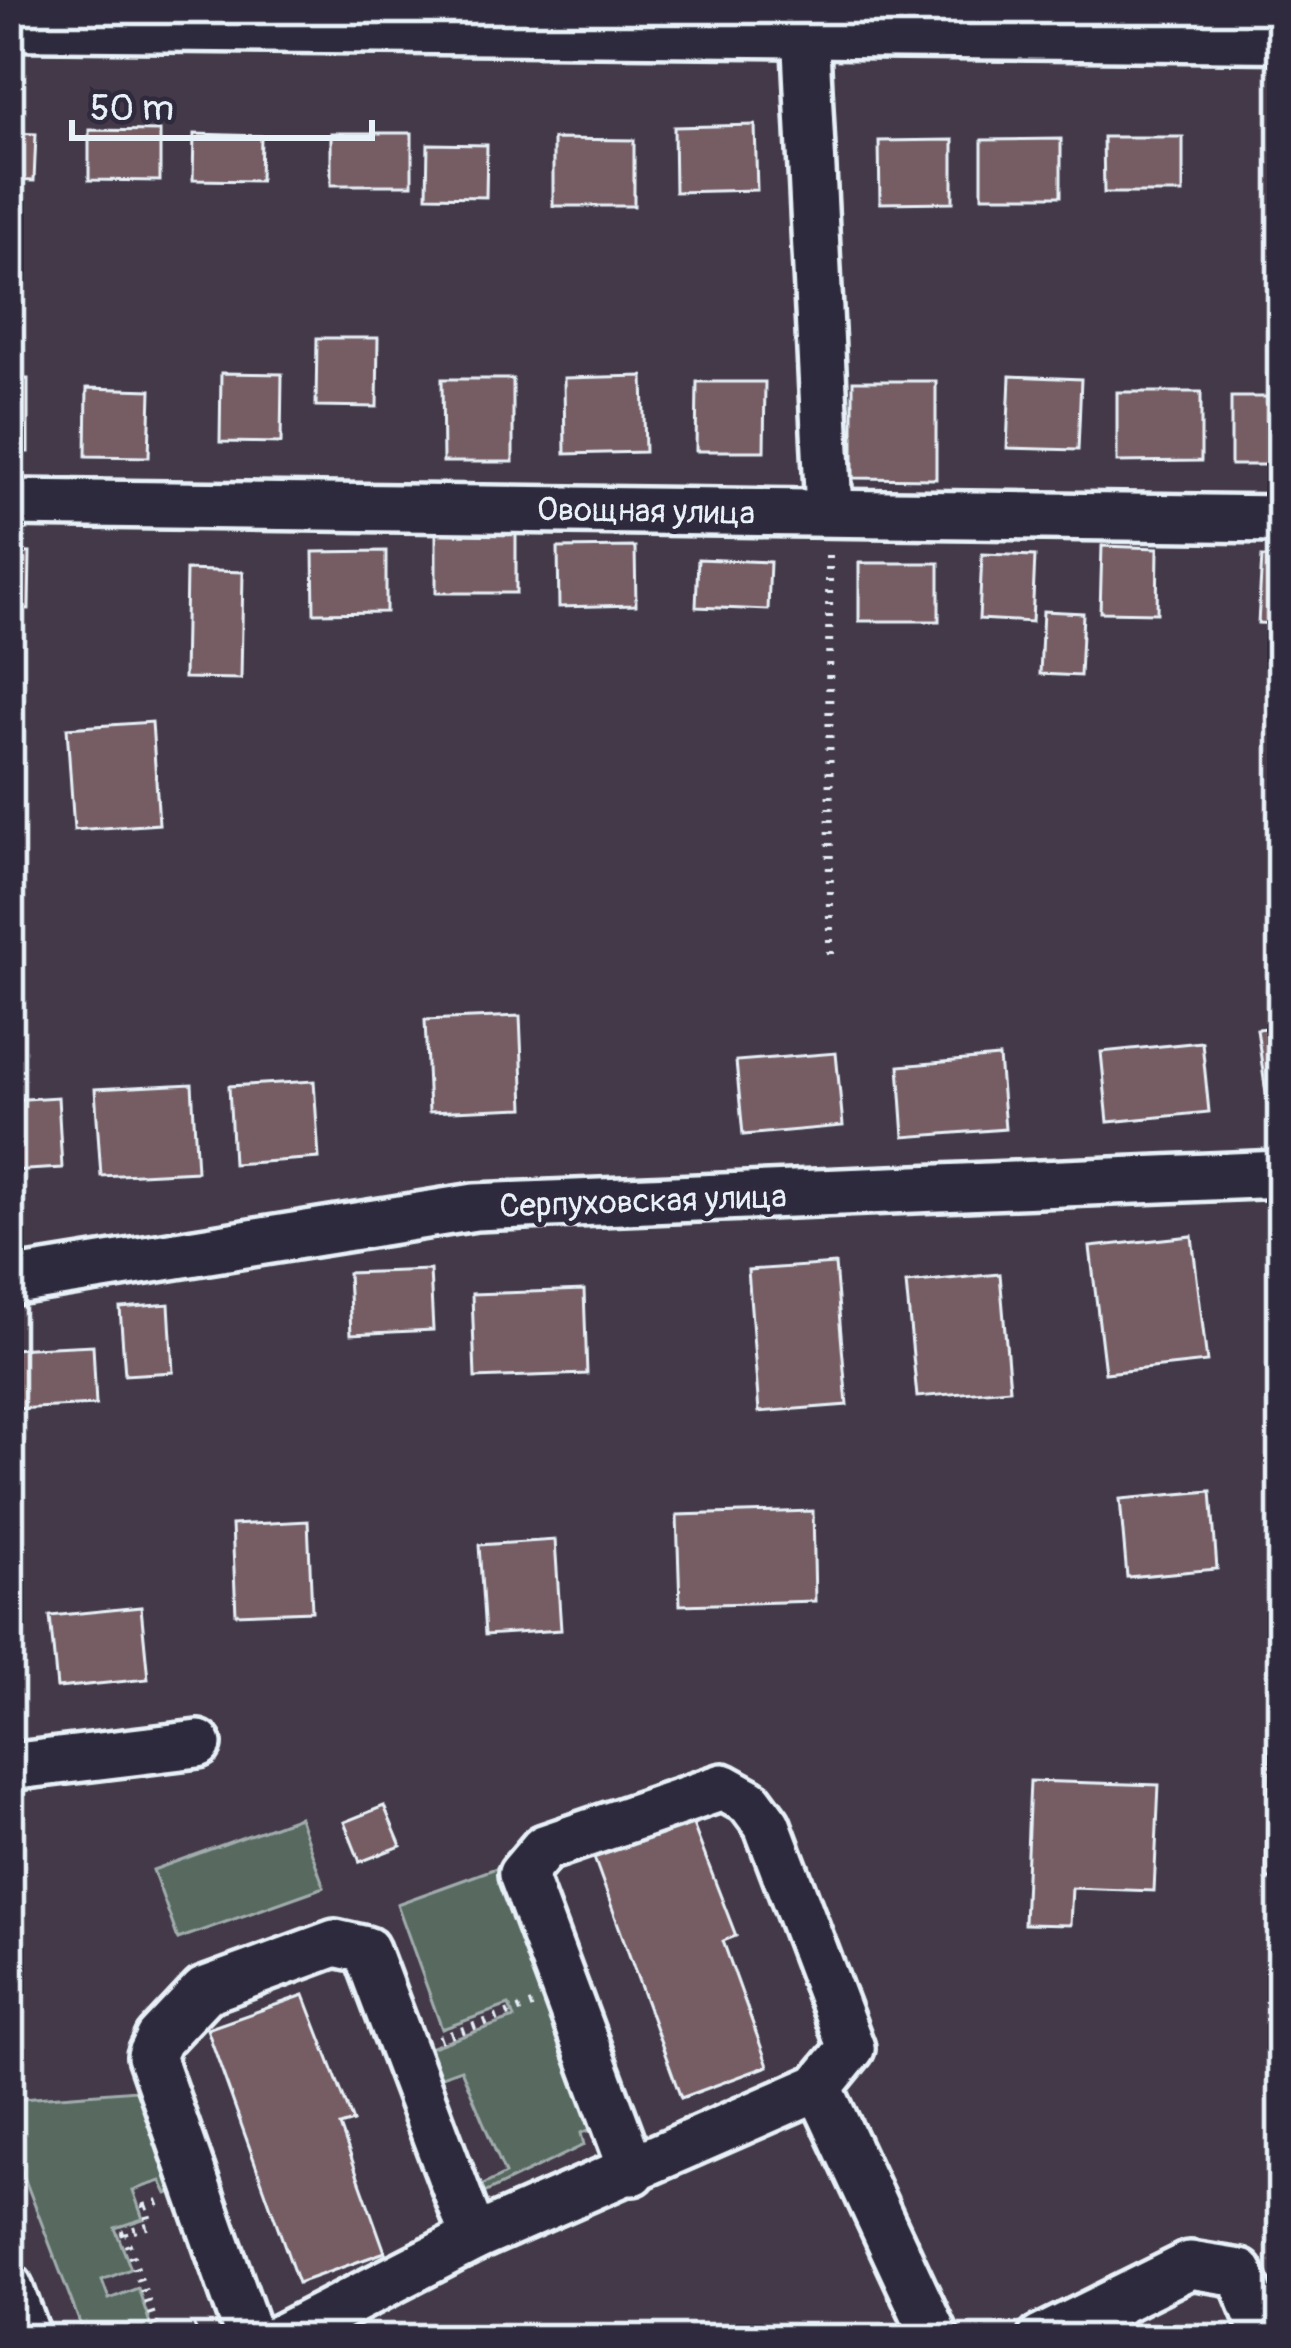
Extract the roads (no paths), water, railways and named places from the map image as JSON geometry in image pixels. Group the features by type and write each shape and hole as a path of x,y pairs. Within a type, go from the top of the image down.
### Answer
{"main road":[{"path":"9,22 1282,34"}],"street":[{"path":"805,29 829,512"},
{"name":"Овощная улица","path":"9,503 1282,519"},
{"name":"Серпуховская улица","path":"9,1282 475,1207 1282,1174"},
{"path":"9,1767 198,1744"},
{"path":"278,2339 475,2238 633,2172 819,2087 850,2048 767,1825 750,1802 723,1787 532,1857 522,1874 633,2172"},
{"path":"250,2339 151,2056 153,2046 204,1991 335,1943 366,1950 475,2238"},
{"path":"819,2087 936,2339"},
{"path":"1041,2339 1190,2266 1205,2265 1240,2273 1267,2339"},
{"path":"9,2287 28,2339"}]}
